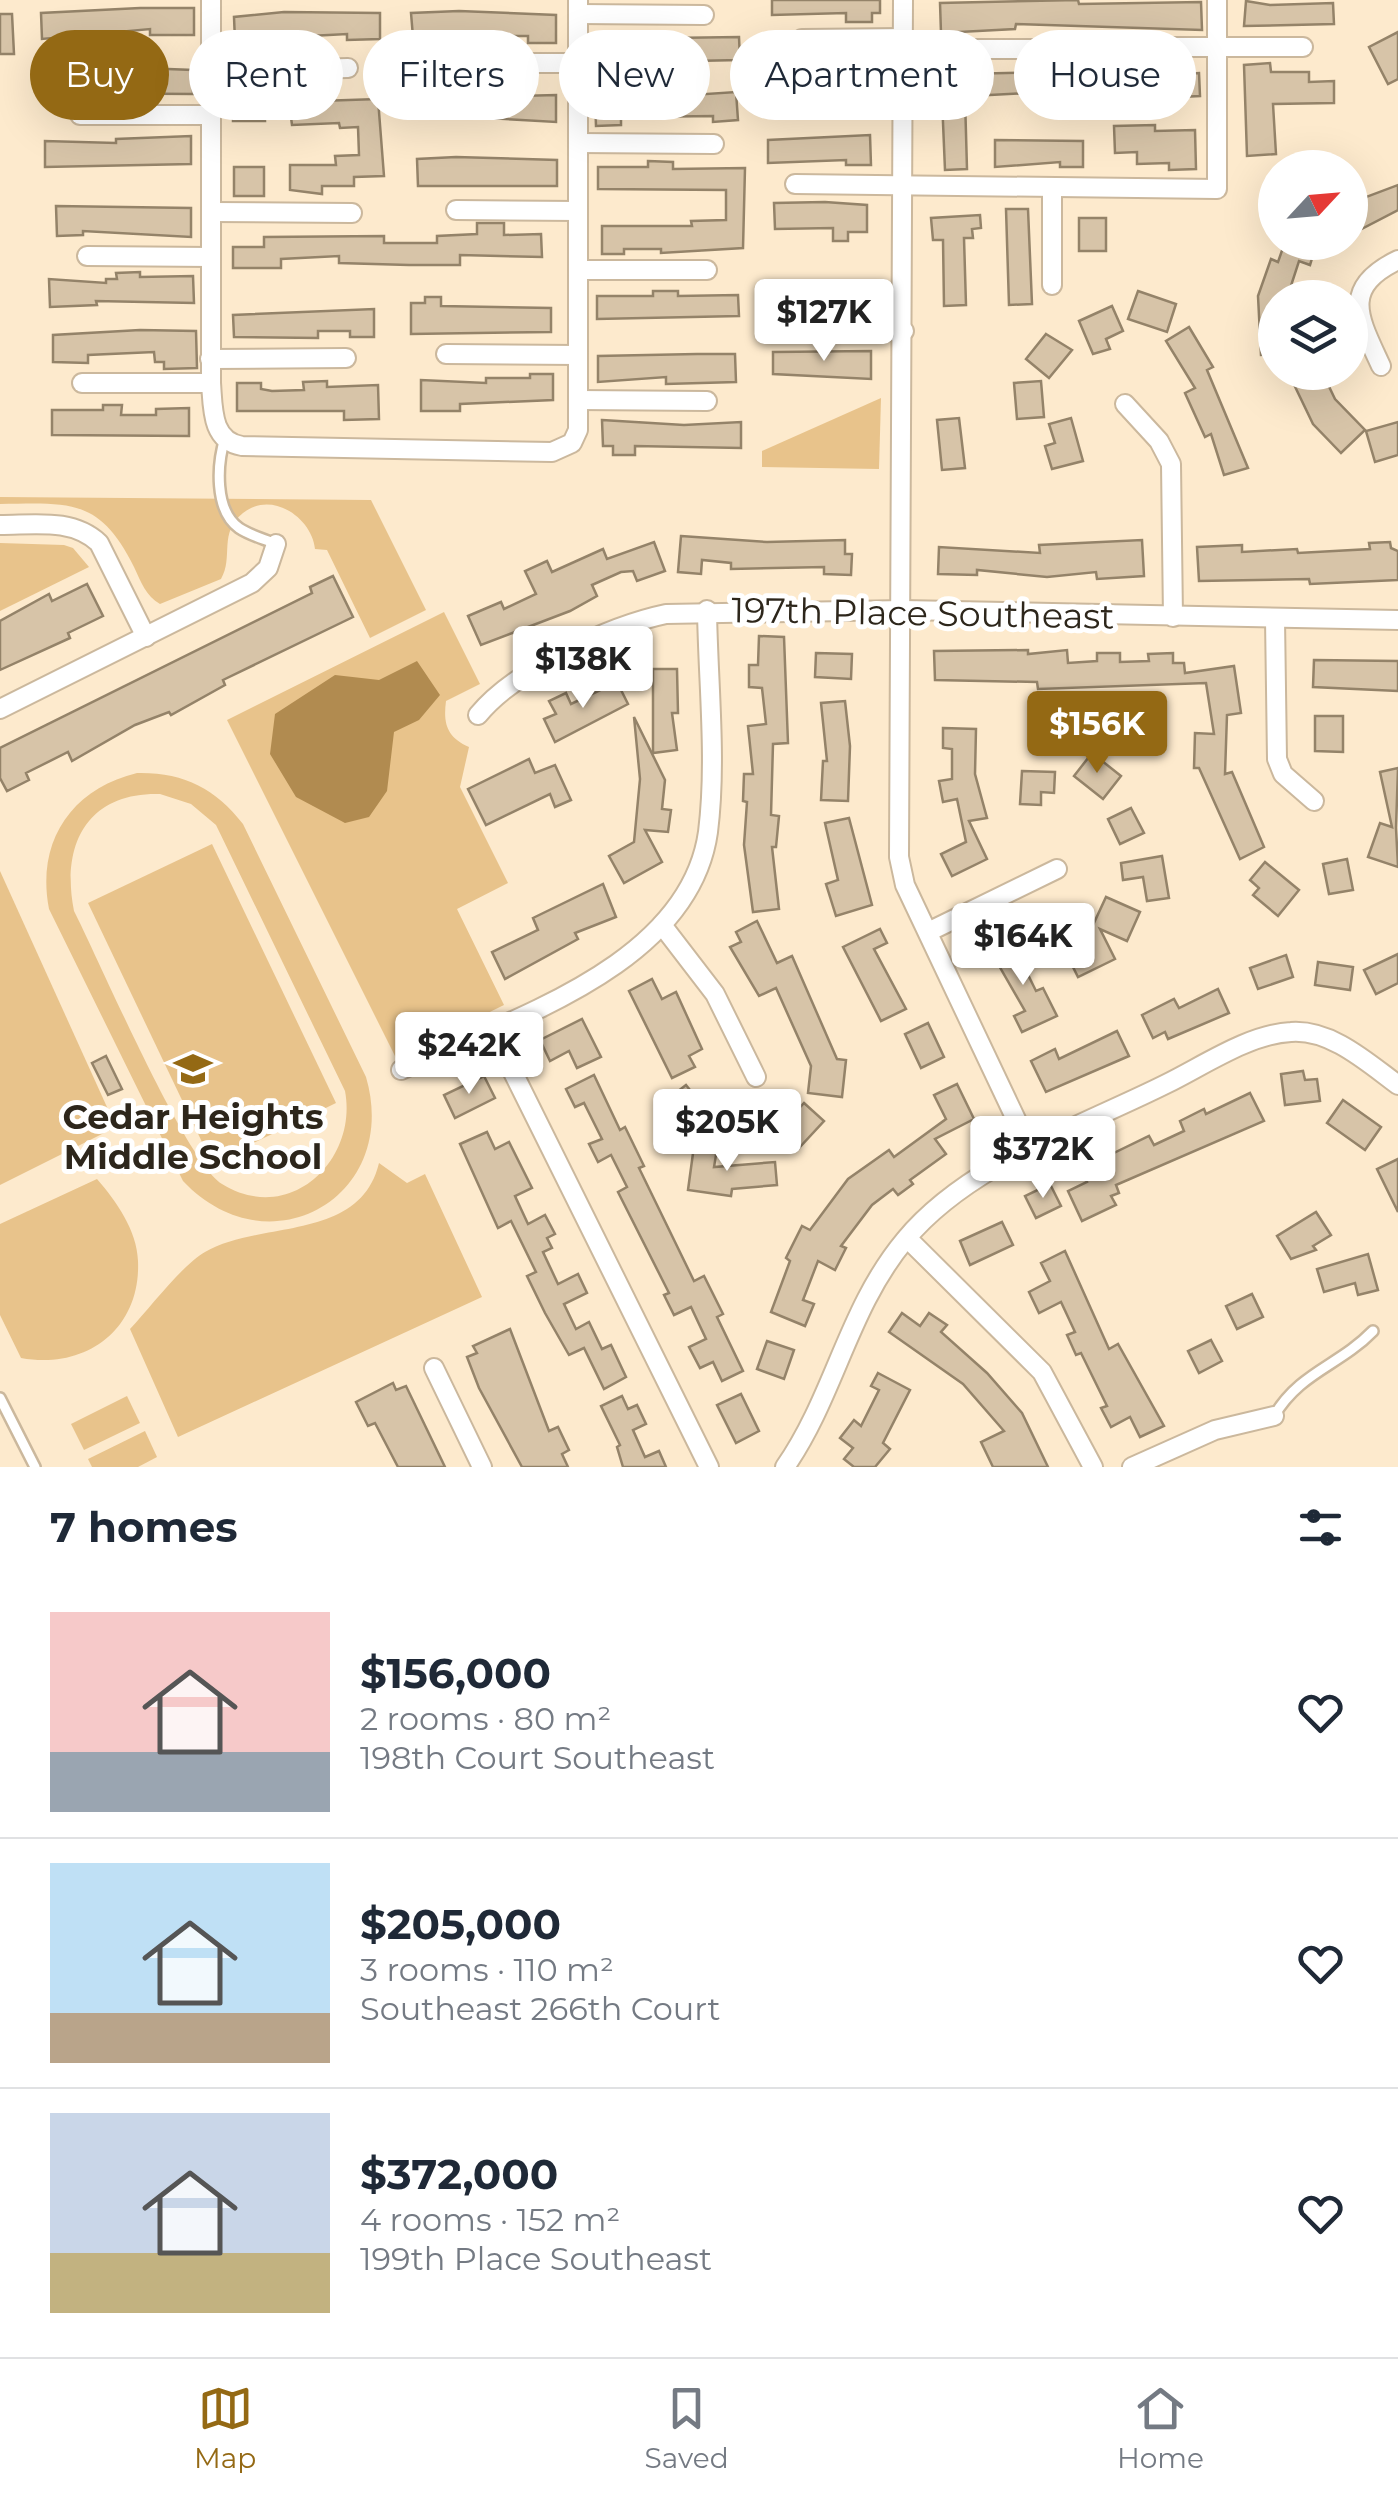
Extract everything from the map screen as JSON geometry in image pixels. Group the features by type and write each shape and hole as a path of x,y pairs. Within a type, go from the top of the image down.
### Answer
{"street":[{"path":"211,0 211,30"},
{"path":"901,30 902,0"},
{"path":"795,184 1217,188 1218,0"},
{"path":"578,7 704,14"},
{"path":"1196,46 1302,47"},
{"path":"343,68 348,68"},
{"path":"211,120 210,383 214,421 224,438 242,446 552,452 566,447 578,435 578,120"},
{"path":"902,120 904,330 899,857 905,885 1030,1151"},
{"path":"578,143 714,144"},
{"path":"1052,188 1052,286"},
{"path":"456,210 578,211"},
{"path":"211,212 352,213"},
{"path":"87,256 211,257"},
{"path":"1382,366 1358,308 1364,283 1398,260"},
{"path":"578,270 707,270"},
{"path":"800,332 904,330"},
{"path":"446,354 578,355"},
{"path":"210,359 346,358"},
{"path":"82,383 210,383"},
{"path":"578,400 707,401"},
{"path":"1124,404 1159,440 1172,464 1173,617"},
{"path":"0,524 71,526 90,535 99,543 146,637"},
{"path":"0,709 252,583 268,568 276,544"},
{"path":"401,1070 603,976 662,924 692,880 708,834 707,610"},
{"name":"197th Place Southeast","path":"478,715 512,681 640,620 707,610 1398,620"},
{"path":"1275,619 1277,759 1284,774 1314,801"},
{"path":"928,932 1058,869"},
{"path":"662,924 715,994 756,1077"},
{"path":"491,1028 709,1467"},
{"path":"785,1467 816,1414 857,1313 906,1238 964,1189 1030,1151 1278,1033 1306,1032 1335,1042 1396,1079"},
{"path":"906,1238 1042,1372 1093,1467"},
{"path":"434,1368 482,1467"},
{"path":"1132,1467 1215,1430 1274,1416"}],"lane":[{"path":"224,438 219,465 226,512 238,527 276,544"},
{"path":"1274,1416 1290,1390 1358,1346 1374,1331"},
{"path":"0,1398 34,1467"}],"shaded area":[{"path":"881,398 879,469 762,467 762,451"},
{"path":"0,497 371,500 426,610 370,638 327,550 315,549 307,527 278,506 254,507 235,521 228,537 221,579 160,604 144,588 121,544 95,516 64,505 0,504"},
{"path":"0,543 64,545 73,548 89,567 0,611"},
{"path":"444,612 480,684 446,701 448,729 469,747 460,787 508,883 457,909 504,1005 396,1058 227,720"},
{"path":"417,661 440,695 419,720 394,732 387,791 369,817 345,823 296,797 270,754 275,714 335,675 379,680"},
{"path":"137,773 169,775 197,785 232,811 243,824 366,1077 372,1120 364,1157 346,1187 320,1208 288,1220 253,1220 217,1208 183,1181 49,909 48,862 63,822 77,805 114,781","holes":["160,794 191,804 216,825 345,1091 346,1117 341,1141 330,1162 314,1179 294,1191 272,1197 247,1195 222,1184 206,1168 166,1101 74,911 71,887 76,845 84,827 97,813 114,802 135,796"]},
{"path":"212,844 336,1103 212,1163 88,903"},
{"path":"0,871 116,1127 0,1185"},
{"path":"379,1163 407,1183 425,1174 482,1297 178,1437 130,1329 176,1277 205,1252 228,1242 306,1225 352,1206 368,1188"},
{"path":"97,1179 130,1227 137,1249 136,1285 130,1307 105,1340 87,1351 67,1358 21,1358 0,1315 0,1224"},
{"path":"127,1396 140,1423 84,1450 71,1424"},
{"path":"145,1431 157,1457 138,1467 92,1467 88,1459"}],"building":[{"path":"772,0 880,0 880,13 872,13 872,22 846,22 846,13 772,15"},
{"path":"1246,1 1270,5 1333,3 1334,24 1244,26"},
{"path":"1201,2 1202,30 1016,24 1015,29 941,30 940,3"},
{"path":"194,8 194,30 189,30 189,35 169,35 169,30 150,29 42,30 41,13"},
{"path":"284,12 380,13 380,30 363,30 363,40 347,40 343,30 235,30 234,17"},
{"path":"411,13 556,15 556,43 539,43 539,30 412,30"},
{"path":"0,14 12,14 14,54 0,54"},
{"path":"1398,32 1398,79 1388,84 1369,47"},
{"path":"710,37 730,37 730,60 710,61"},
{"path":"1270,63 1271,72 1309,72 1309,82 1334,81 1334,103 1273,104 1276,150 1258,150 1258,155 1247,156 1244,65"},
{"path":"169,69 189,70 189,94 169,94"},
{"path":"994,73 1014,73 1014,94 994,95"},
{"path":"1196,73 1199,73 1200,96 1196,96"},
{"path":"730,92 730,120 738,120 713,122 710,94"},
{"path":"539,95 556,95 556,122 521,120 539,120"},
{"path":"343,100 363,100 363,120 380,120 384,176 354,177 354,186 322,186 322,194 290,190 290,165 336,165 335,156 359,155 358,127 340,128 339,123 292,125 291,120 343,120"},
{"path":"596,120 621,120 621,125 596,126"},
{"path":"943,120 966,120 967,169 945,170"},
{"path":"1155,125 1155,131 1195,130 1196,169 1169,170 1169,163 1137,164 1137,152 1115,153 1114,126"},
{"path":"870,135 871,165 846,165 846,160 768,163 768,140"},
{"path":"191,136 191,164 45,167 45,141 116,143 116,139"},
{"path":"995,140 1083,141 1083,167 1060,167 1060,162 995,167"},
{"path":"417,159 557,160 557,186 418,186"},
{"path":"648,161 673,162 673,169 745,168 743,248 661,253 661,249 624,249 624,254 602,254 602,226 692,226 691,221 726,220 726,190 598,189 598,167 648,167"},
{"path":"234,167 264,167 264,196 234,196"},
{"path":"1398,185 1398,210 1368,226 1368,196"},
{"path":"774,203 867,205 867,232 848,232 848,241 833,241 833,228 775,229"},
{"path":"56,206 191,208 191,237 83,231 83,235 57,236"},
{"path":"1006,209 1028,209 1032,304 1009,305"},
{"path":"980,215 981,228 972,229 973,238 964,238 966,305 944,306 943,240 933,240 931,218"},
{"path":"1079,218 1106,218 1106,251 1079,251"},
{"path":"477,223 504,223 504,235 541,234 542,257 460,255 460,265 409,265 339,263 339,256 281,259 281,268 233,268 233,247 264,247 264,237 384,236 384,243 437,243 437,236 477,234"},
{"path":"1271,260 1312,260 1310,265 1299,261 1293,280 1264,280"},
{"path":"140,272 140,277 193,276 194,303 96,301 97,305 50,307 49,279 106,283 106,279 117,279 116,273"},
{"path":"776,282 868,282 867,312 844,311 844,307 777,309"},
{"path":"653,291 678,291 678,296 738,295 739,316 597,319 597,296 653,296"},
{"path":"1138,291 1176,304 1167,332 1128,319"},
{"path":"425,297 441,297 441,306 551,308 551,332 411,334 411,303 425,303"},
{"path":"1112,306 1123,331 1106,339 1110,349 1093,354 1079,321"},
{"path":"374,309 374,337 350,337 350,331 318,331 318,338 234,337 233,315"},
{"path":"1189,327 1213,367 1207,370 1248,468 1224,475 1211,434 1205,437 1185,393 1195,388 1166,341"},
{"path":"196,331 197,368 164,369 164,362 155,362 154,352 88,355 88,363 53,362 53,335"},
{"path":"1046,334 1072,350 1049,378 1026,359"},
{"path":"871,351 871,379 773,374 773,352"},
{"path":"735,354 736,382 666,384 666,377 598,382 598,356"},
{"path":"530,374 553,374 553,400 460,404 460,411 421,411 421,380 486,383 486,378 530,378"},
{"path":"327,381 327,387 378,385 379,419 344,420 344,411 237,411 237,383 261,383 261,389 272,391 304,390 303,382"},
{"path":"1041,381 1044,417 1017,419 1014,383"},
{"path":"1297,390 1331,390 1365,430 1341,453 1313,424"},
{"path":"103,405 122,405 121,415 156,415 156,409 189,408 189,436 52,435 52,410 103,410"},
{"path":"959,418 965,468 942,470 937,420"},
{"path":"1071,418 1083,461 1052,469 1045,446 1055,443 1049,424"},
{"path":"602,420 684,425 741,422 741,448 635,446 635,455 613,455 613,446 603,446"},
{"path":"1398,422 1398,455 1375,462 1366,431"},
{"path":"681,536 767,542 845,540 845,554 852,554 851,575 824,574 824,567 731,569 731,563 702,560 701,574 678,572"},
{"path":"1142,540 1144,576 1097,579 1096,572 1047,577 977,570 977,575 938,574 939,547 1040,553 1039,545"},
{"path":"654,542 665,571 637,581 633,571 621,572 592,585 597,596 570,611 481,645 468,616 501,602 504,609 536,594 525,571 547,561 552,572 603,549 607,559"},
{"path":"1390,542 1391,548 1398,551 1398,580 1310,584 1309,579 1199,581 1197,547 1242,545 1242,552 1297,549 1298,553 1370,549 1369,543"},
{"path":"333,576 353,617 223,680 225,685 171,715 169,712 135,725 72,761 68,752 26,773 29,780 7,791 0,778 0,748 312,593 310,587"},
{"path":"87,584 103,616 68,633 70,638 0,670 0,621 49,594 52,601"},
{"path":"759,636 784,637 788,743 773,744 771,815 779,816 776,847 772,847 779,909 753,912 744,845 747,802 743,801 744,774 753,774 748,726 766,724 762,688 749,687 749,665 758,665"},
{"path":"1028,650 1028,654 1067,650 1068,663 1097,661 1097,653 1120,653 1120,662 1149,661 1148,654 1173,653 1173,663 1184,663 1185,673 1234,666 1241,713 1227,715 1225,774 1232,772 1264,847 1240,859 1199,768 1194,768 1195,733 1214,734 1206,683 1038,689 1037,682 935,680 934,651"},
{"path":"816,653 852,654 851,679 815,677"},
{"path":"1314,660 1398,661 1398,691 1313,687"},
{"path":"653,669 677,669 678,713 672,713 677,750 653,753"},
{"path":"617,682 628,704 555,742 544,719 556,714 549,701 566,693 571,704"},
{"path":"845,701 850,746 848,801 821,800 823,761 827,761 821,703"},
{"path":"1315,716 1343,716 1343,752 1315,751"},
{"path":"634,717 665,780 662,809 671,810 668,832 645,830 662,862 624,883 609,856 634,842 640,779"},
{"path":"943,728 976,729 975,774 987,818 969,821 987,859 952,876 941,854 966,842 957,799 943,802 939,781 952,779 952,749 943,748"},
{"path":"1092,753 1121,776 1103,799 1074,776"},
{"path":"529,759 535,773 555,765 571,800 555,807 550,794 486,825 468,789"},
{"path":"1398,768 1398,867 1368,857 1380,823 1392,827 1380,772"},
{"path":"1022,771 1055,772 1054,793 1041,792 1041,805 1020,804"},
{"path":"1131,808 1144,833 1120,844 1108,819"},
{"path":"849,818 872,905 836,916 826,884 838,880 825,823"},
{"path":"1162,856 1169,898 1147,901 1143,877 1123,880 1121,863"},
{"path":"1347,859 1353,890 1329,894 1323,864"},
{"path":"1265,862 1299,890 1278,916 1253,895 1259,888 1250,880"},
{"path":"603,884 616,917 575,933 578,939 505,979 492,952 538,930 533,918"},
{"path":"1106,897 1140,912 1127,941 1100,929 1115,959 1078,977 1068,957 1077,953 1069,937 1093,925"},
{"path":"757,921 777,963 792,956 837,1059 846,1060 842,1097 808,1093 811,1066 776,988 759,996 730,947 741,942 736,932"},
{"path":"880,929 887,943 874,949 906,1009 881,1021 843,947"},
{"path":"1011,940 1036,991 1043,988 1057,1016 1022,1032 1014,1016 1025,1011 990,950"},
{"path":"1398,954 1398,983 1376,994 1364,970"},
{"path":"1286,955 1293,977 1258,989 1250,968"},
{"path":"1318,962 1353,967 1350,990 1315,985"},
{"path":"652,979 662,999 676,992 702,1049 689,1056 695,1067 672,1078 629,991"},
{"path":"1218,989 1229,1013 1168,1039 1165,1032 1153,1038 1142,1015 1174,999 1179,1008"},
{"path":"582,1019 601,1057 577,1068 569,1051 550,1061 540,1040"},
{"path":"928,1023 944,1057 921,1068 905,1034"},
{"path":"1117,1031 1129,1056 1046,1092 1031,1061 1055,1049 1059,1059"},
{"path":"106,1056 122,1089 108,1095 92,1063"},
{"path":"1303,1071 1305,1080 1317,1079 1320,1101 1285,1105 1281,1074"},
{"path":"594,1075 620,1130 625,1127 644,1166 639,1168 694,1281 704,1276 723,1314 717,1317 743,1371 722,1381 713,1362 700,1368 689,1347 706,1339 691,1307 674,1315 664,1295 669,1293 618,1192 627,1187 611,1155 598,1162 589,1144 602,1139 584,1103 575,1107 566,1089"},
{"path":"484,1076 495,1098 455,1118 444,1095"},
{"path":"957,1084 974,1119 935,1139 946,1154 910,1180 913,1184 898,1195 893,1189 872,1205 841,1246 846,1248 835,1270 818,1261 803,1300 814,1304 805,1326 771,1312 790,1261 786,1258 802,1226 810,1230 848,1179 889,1150 894,1157 946,1119 934,1095"},
{"path":"686,1085 698,1100 692,1105 706,1124 685,1139 660,1105"},
{"path":"1250,1093 1264,1121 1116,1185 1119,1193 1111,1196 1116,1205 1082,1221 1068,1191 1087,1182 1081,1169 1149,1136 1154,1145 1184,1131 1180,1121 1204,1109 1206,1114"},
{"path":"1343,1100 1381,1127 1365,1150 1327,1123"},
{"path":"804,1103 824,1121 799,1148 779,1130"},
{"path":"487,1132 495,1149 509,1142 532,1188 515,1196 528,1224 545,1215 555,1234 547,1238 552,1248 543,1252 558,1284 578,1274 587,1293 564,1304 576,1329 589,1322 602,1349 611,1345 626,1377 604,1389 584,1348 569,1355 545,1313 527,1276 536,1272 511,1221 498,1228 460,1144"},
{"path":"694,1146 717,1149 714,1167 775,1162 777,1185 732,1189 731,1196 688,1190"},
{"path":"1398,1159 1398,1212 1377,1169"},
{"path":"1050,1184 1061,1206 1036,1218 1025,1196"},
{"path":"1316,1212 1331,1235 1313,1246 1316,1250 1291,1259 1277,1236"},
{"path":"1002,1222 1013,1245 970,1265 960,1241"},
{"path":"1065,1251 1109,1349 1118,1344 1164,1426 1140,1437 1130,1417 1111,1427 1101,1408 1107,1406 1081,1353 1076,1355 1067,1335 1075,1332 1061,1302 1039,1313 1029,1292 1050,1281 1041,1263"},
{"path":"1368,1254 1378,1290 1358,1295 1355,1283 1324,1292 1317,1269"},
{"path":"1252,1294 1263,1317 1237,1329 1226,1306"},
{"path":"902,1313 920,1326 929,1313 947,1325 941,1332 987,1373 1022,1413 1048,1467 993,1467 981,1442 1004,1431 963,1384 889,1332"},
{"path":"510,1329 549,1431 558,1427 569,1450 562,1454 568,1467 522,1467 479,1388 467,1357 477,1353 473,1346"},
{"path":"1211,1340 1222,1361 1199,1373 1188,1351"},
{"path":"767,1341 794,1350 784,1379 757,1369"},
{"path":"878,1373 910,1390 883,1443 890,1449 875,1467 854,1467 844,1459 853,1448 840,1438 854,1420 861,1426 879,1390 871,1386"},
{"path":"393,1383 396,1390 406,1386 445,1467 398,1467 375,1423 368,1426 356,1402"},
{"path":"741,1394 759,1431 736,1443 717,1405"},
{"path":"622,1396 628,1409 637,1405 646,1424 633,1430 645,1457 659,1451 666,1467 623,1467 617,1447 620,1445 601,1406"}],"place":[{"name":"Cedar Heights Middle School","path":"193,1069"}]}
